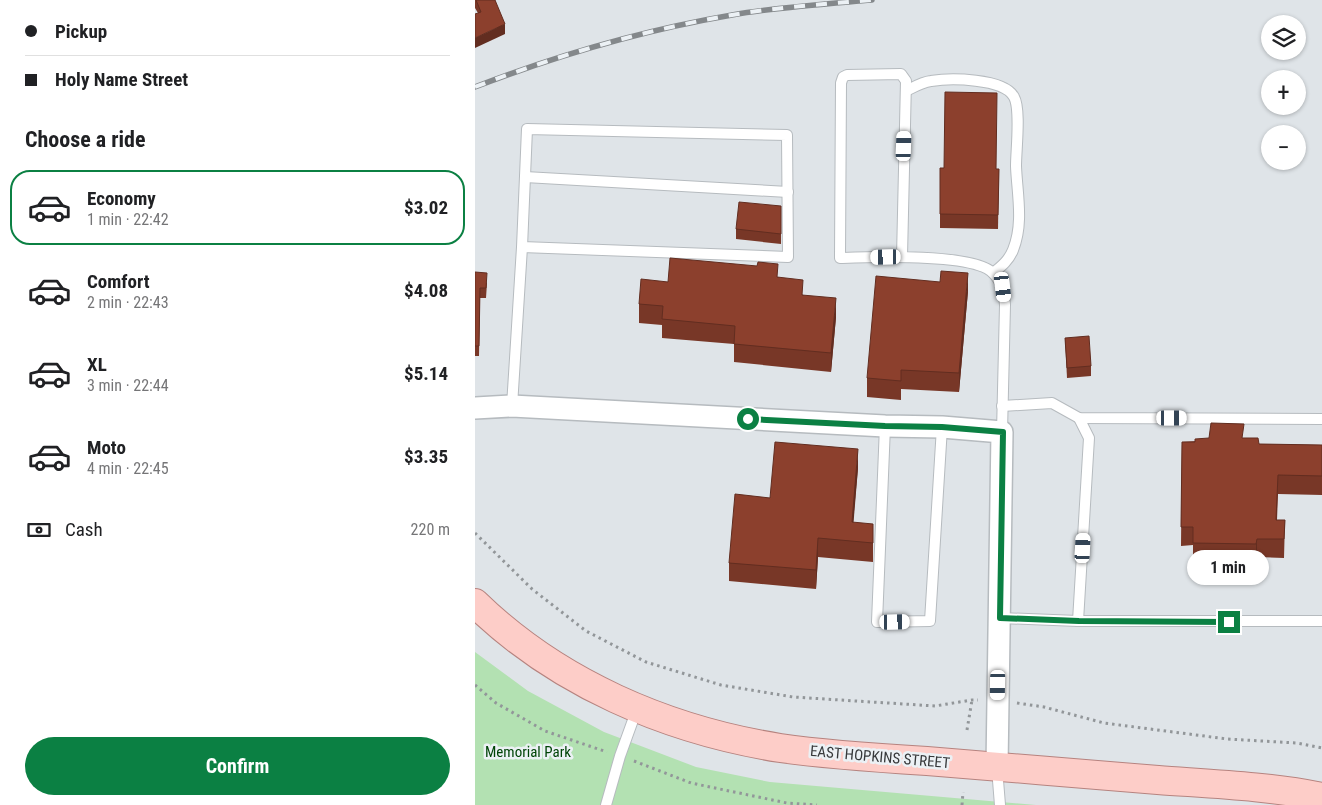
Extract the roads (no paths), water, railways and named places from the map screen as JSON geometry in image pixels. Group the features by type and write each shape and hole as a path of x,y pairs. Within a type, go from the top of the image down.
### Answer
{"main road":[{"name":"EAST HOPKINS STREET","path":"475,603 495,622 528,648 595,688 637,708 683,726 780,748 1243,786 1322,797"}],"street":[{"path":"475,408 512,406 885,426 942,427 1003,432 997,767"}],"lane":[{"path":"902,256 906,81 901,74 847,75 843,77 841,83 840,258 902,256 967,262 982,266 993,273 1003,287 1005,305 1003,432"},
{"path":"906,91 929,81 947,80 995,83 1014,96 1017,107 1016,168 1019,205 1017,234 1013,250 1004,264 993,273"},
{"path":"512,406 527,128 787,135 788,258 522,246"},
{"path":"525,176 788,192"},
{"path":"1002,406 1052,403 1079,418 1322,419"},
{"path":"1079,418 1089,438 1079,621"},
{"path":"885,426 877,622 930,621 942,427"},
{"path":"1000,618 1079,621 1322,621"},
{"path":"606,805 620,756 637,708"},
{"path":"997,767 1000,805"}],"railway":[{"path":"475,87 570,54 666,28 767,10 872,0"}],"park label":[{"name":"Memorial Park","path":"528,752"}]}
